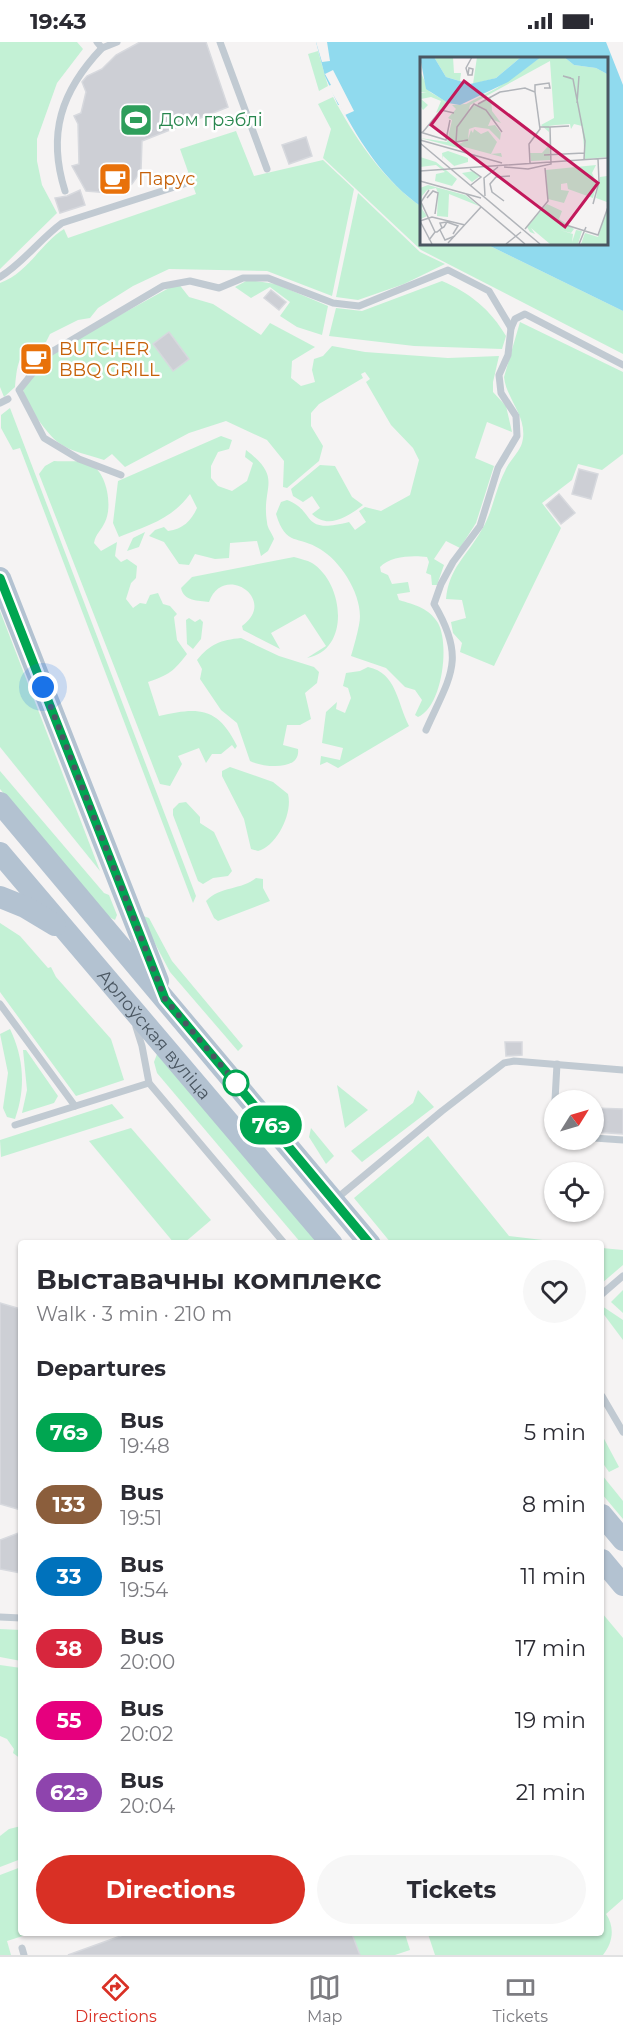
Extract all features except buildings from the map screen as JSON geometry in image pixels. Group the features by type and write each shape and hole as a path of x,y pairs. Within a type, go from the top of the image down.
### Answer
{"main road":[{"path":"0,578 165,999"},
{"name":"Арлоўская вуліца","path":"0,803 367,1240"},
{"name":"Арлоўская вуліца","path":"0,853 329,1240"},
{"path":"0,897 25,907 73,937"},
{"path":"312,1219 334,1201"},
{"path":"604,1517 623,1540"},
{"path":"604,1562 623,1585"}],"lane":[{"path":"65,191 57,166 56,139 64,106 73,83 99,45 117,42"},
{"path":"220,42 267,169"},
{"path":"0,277 10,272 45,235 62,223 183,183"},
{"path":"121,476 79,459 44,438 19,390 48,354 164,286 190,281 219,288 243,278 268,278 333,303 359,306 448,270 489,291 511,328"},
{"path":"426,730 446,684 454,657 448,628 434,604 441,584 453,562 480,526 498,468 517,436 516,416 501,393 499,375 508,355 511,328 515,319 525,314 623,365"},
{"path":"0,403 8,399"},
{"path":"120,992 142,1046 149,1083 282,1240"},
{"path":"0,1004 75,1106"},
{"path":"334,1201 504,1063 514,1061 623,1070"},
{"path":"556,1090 557,1064"},
{"path":"15,1125 149,1083"},
{"path":"604,1139 623,1140"},
{"path":"604,1292 623,1276"},
{"path":"604,1399 623,1432"},
{"path":"0,1617 18,1618"}],"green space":[{"path":"0,42 77,42 83,49 57,83 37,139 37,161 42,185 57,213 0,269"},
{"path":"318,51 328,86 319,91 308,54"},
{"path":"333,97 350,127 382,171 420,206 420,244 486,244 623,311 623,354 421,250 323,158 331,129 318,104"},
{"path":"236,131 254,176 323,160 354,189 332,296 267,271 169,269 133,286 98,308 90,318 78,320 50,334 46,342 25,353 17,369 15,387 4,397 0,387 0,283 18,272 64,229 68,238 196,194 180,149"},
{"path":"358,193 420,252 445,264 404,284 358,300 336,297"},
{"path":"248,280 276,284 328,306 322,335 297,327 280,316 290,302 270,287 251,298 235,287"},
{"path":"442,281 462,291 487,310 506,336 502,349 414,346 329,336 336,308 362,311"},
{"path":"178,283 189,297 213,304 261,335 270,323 315,347 292,361 291,378 301,386 315,382 312,370 314,359 323,356 332,346 365,352 448,358 499,356 493,392 506,406 512,432 487,422 475,458 494,466 476,523 460,548 446,541 434,559 444,565 437,585 432,585 431,575 426,573 429,562 427,557 396,558 380,567 381,572 388,575 392,584 408,582 410,592 397,594 399,600 430,614 438,623 442,633 442,674 438,689 426,711 418,717 415,715 422,700 415,690 405,687 386,668 351,656 360,615 355,593 344,572 320,549 289,536 276,514 281,502 287,500 302,510 315,524 322,526 349,522 355,530 366,522 359,511 365,507 381,511 410,495 419,460 413,448 391,425 366,382 370,379 365,372 361,374 363,378 319,404 311,413 311,426 323,446 319,461 287,488 283,487 284,461 267,440 226,421 189,433 125,467 112,454 104,460 64,446 48,433 30,407 23,391 23,384 33,366 42,358"},
{"path":"520,322 623,372 623,454 602,470 578,464 572,480 542,503 561,528 494,666 460,652 462,643 453,633 451,622 466,618 462,600 446,599 454,571 485,524 507,467 522,443 520,417 504,377"},
{"path":"10,408 196,896 193,903 20,448 13,450 1,428 1,415"},
{"path":"221,436 232,440 229,449 218,452 211,466 211,478 218,486 232,491 247,481 253,463 245,457 246,450 258,460 268,476 267,522 274,539 268,551 261,556 257,541 230,543 229,558 215,559 195,554 189,565 179,564 164,542 149,536 155,530 164,527 168,531 173,530 192,517 197,508 190,494 167,516 119,537 113,523 118,481"},
{"path":"54,461 88,463 100,473 107,489 108,507 105,522 94,543 101,551 117,542 115,556 121,562 127,559 137,566 136,578 131,583 126,599 133,608 140,603 146,604 150,595 158,593 163,604 170,606 177,614 174,617 177,640 187,654 170,672 148,682 159,716 185,711 205,713 222,723 237,746 235,749 232,745 221,754 212,754 206,763 199,748 178,756 182,764 170,786 160,784 39,474 45,466"},
{"path":"320,465 335,466 352,497 363,505 338,520 325,521 312,514 320,508 312,496 303,502 293,496 291,489"},
{"path":"145,532 139,547 127,551 133,538"},
{"path":"294,557 312,563 323,572 331,585 338,615 331,643 321,652 307,658 326,646 305,614 271,633 280,649 243,630 242,626 252,616 254,605 252,596 245,589 235,585 225,585 216,590 209,602 188,598 181,588 192,577"},
{"path":"0,611 100,871 0,747"},
{"path":"189,618 195,622 200,619 203,622 201,639 193,649 187,644 186,620"},
{"path":"241,638 279,656 314,667 319,672 317,683 305,693 311,719 300,725 287,725 283,745 298,749 297,756 287,764 271,766 250,761 237,723 221,710 200,679 202,669 197,660 207,650 216,644"},
{"path":"368,667 378,670 391,682 409,726 338,768 327,762 320,765 321,756 340,760 343,748 322,743 326,712 337,702 336,709 345,713 351,698 348,688 343,686 346,673"},
{"path":"230,767 273,782 288,794 288,810 282,828 271,843 258,851 251,849 244,819 222,776 222,771"},
{"path":"0,771 104,893 109,895 117,915 115,920 109,917 0,789"},
{"path":"186,802 200,817 200,823 214,832 232,871 228,876 213,878 203,884 198,881 173,815 173,809 179,803"},
{"path":"256,878 263,879 263,888 270,901 218,921 214,918 206,901 218,893 244,885"},
{"path":"140,915 149,918 172,961 243,1046 238,1051 170,972"},
{"path":"0,923 20,936 48,968 51,967 56,977 111,1039 124,1080 76,1096 0,992"},
{"path":"10,1029 21,1062 22,1074 21,1096 15,1119 7,1117 3,1108 8,1073 0,1034"},
{"path":"23,1050 26,1050 58,1096 54,1103 22,1113 27,1090"},
{"path":"157,1054 315,1240 298,1240 157,1073 154,1062"},
{"path":"337,1085 368,1110 345,1128"},
{"path":"418,1090 434,1107 362,1162 351,1151 413,1103"},
{"path":"112,1104 124,1118 1,1157 0,1140"},
{"path":"131,1128 211,1220 188,1240 172,1240 89,1141"},
{"path":"311,1128 334,1156 326,1164 309,1137"},
{"path":"428,1136 509,1236 543,1240 389,1240 354,1198"},
{"path":"604,1248 623,1250 623,1265 604,1281"},
{"path":"623,1290 623,1313 611,1302"},
{"path":"604,1307 623,1320 623,1340 604,1315"},
{"path":"604,1439 619,1467 609,1472 604,1465"},
{"path":"604,1477 623,1501 623,1519 604,1496"},
{"path":"604,1615 623,1638 623,1899 606,1914 612,1930 609,1945 603,1955 435,1955 429,1936 604,1936"},
{"path":"0,1629 18,1630 18,1660 0,1657"},
{"path":"0,1665 18,1668 18,1757 13,1753 14,1749 7,1739 0,1736"},
{"path":"18,1827 18,1860 0,1867 0,1836 9,1829"},
{"path":"18,1868 18,1936 23,1936 7,1941 11,1955 0,1955 0,1875"},
{"path":"353,1936 406,1936 410,1950 395,1955 360,1955"}],"water":[{"path":"316,42 606,42 623,85 623,311 486,244 608,244 608,57 420,57 420,205 385,174 365,148 338,105 325,76"}],"pier":[{"path":"316,42 327,42 330,61 322,62"},
{"path":"333,70 354,111 345,115 328,86 331,85 325,74"}],"bus line":[{"name":"76э","path":"0,578 165,999 367,1240"}],"place":[{"name":"Дом грэблі","path":"136,120"},
{"name":"Парус","path":"115,179"},
{"name":"BUTCHER BBQ GRILL","path":"36,359"}],"route":[{"path":"43,687 165,999 236,1083"}]}
